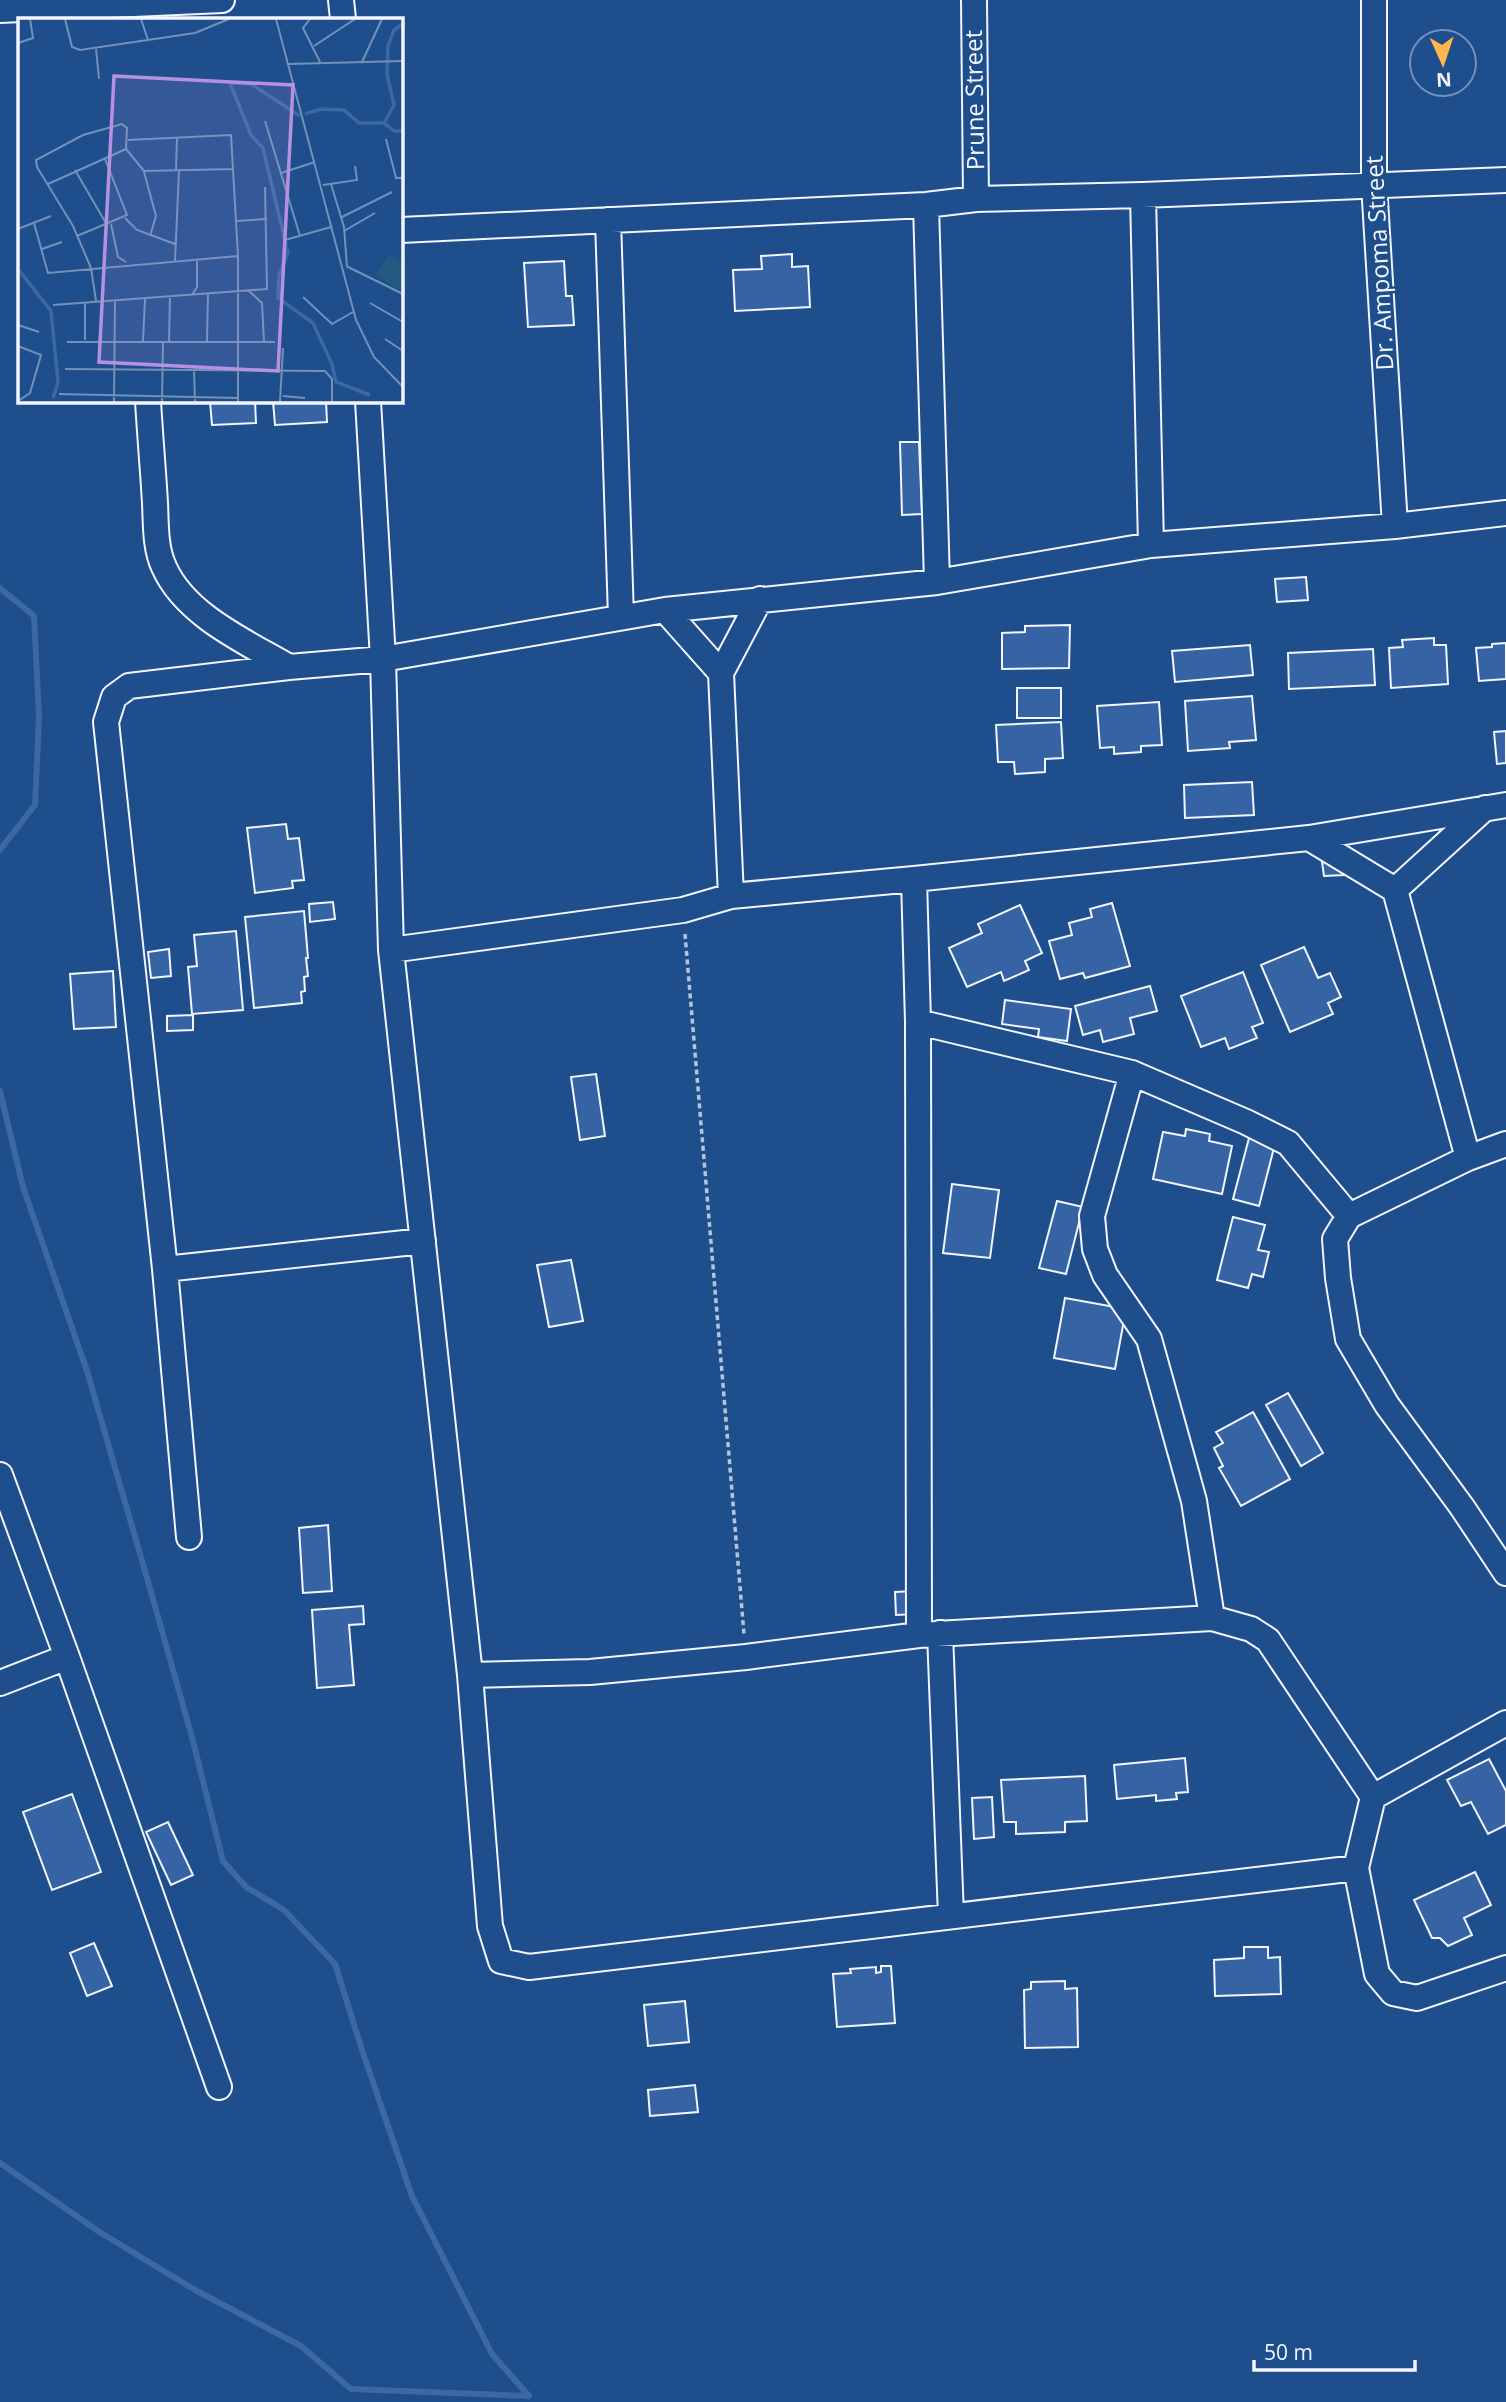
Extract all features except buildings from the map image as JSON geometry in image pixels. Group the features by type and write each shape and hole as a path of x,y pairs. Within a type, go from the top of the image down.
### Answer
{"street":[{"path":"0,10 222,0"},
{"path":"341,0 343,18"},
{"name":"Prune Street","path":"974,0 976,199"},
{"name":"Dr. Ampoma Street","path":"1374,0 1374,184 1395,526"},
{"path":"402,230 926,205 976,199 1506,180"},
{"path":"1143,195 1151,545"},
{"path":"926,205 937,582"},
{"path":"608,220 621,617"},
{"path":"148,402 158,542 163,566 192,604 219,627 289,667"},
{"path":"368,402 383,659 391,950 470,1675 490,1926 501,1961 529,1967 1356,1868"},
{"path":"189,1537 165,1269 106,722 114,697 128,686 383,659 665,610 937,582 1151,545 1395,526 1506,513"},
{"path":"731,896 721,673 760,599"},
{"path":"665,610 721,673"},
{"path":"391,950 683,910 731,896 1309,838 1496,807"},
{"path":"1395,890 1496,807"},
{"path":"1309,838 1395,890 1468,1158"},
{"path":"914,879 930,1634 951,1916"},
{"path":"918,1022 1132,1073 1288,1143 1349,1216"},
{"path":"1132,1073 1092,1216 1094,1249 1105,1275 1149,1339 1194,1501 1212,1618"},
{"path":"1504,1149 1468,1158 1349,1216 1335,1238 1338,1278 1348,1339 1387,1405 1462,1507 1506,1573"},
{"path":"165,1269 423,1241"},
{"path":"0,1475 219,2087"},
{"path":"470,1675 590,1672 746,1657 930,1634 1212,1618 1251,1629 1268,1640 1373,1797 1356,1868 1377,1974 1393,1993 1417,1998 1506,1968"},
{"path":"0,1683 67,1657"},
{"path":"1373,1797 1506,1723"}],"path":[{"path":"683,910 746,1657"}],"waterway":[{"path":"0,588 34,616 39,716 35,805 0,850"},
{"path":"0,1091 23,1187 87,1371 147,1578 192,1737 223,1861 246,1887 284,1910 335,1964 412,2196 492,2354 529,2396"},
{"path":"0,2163 98,2231 195,2290 301,2346 351,2389 529,2396"}]}
